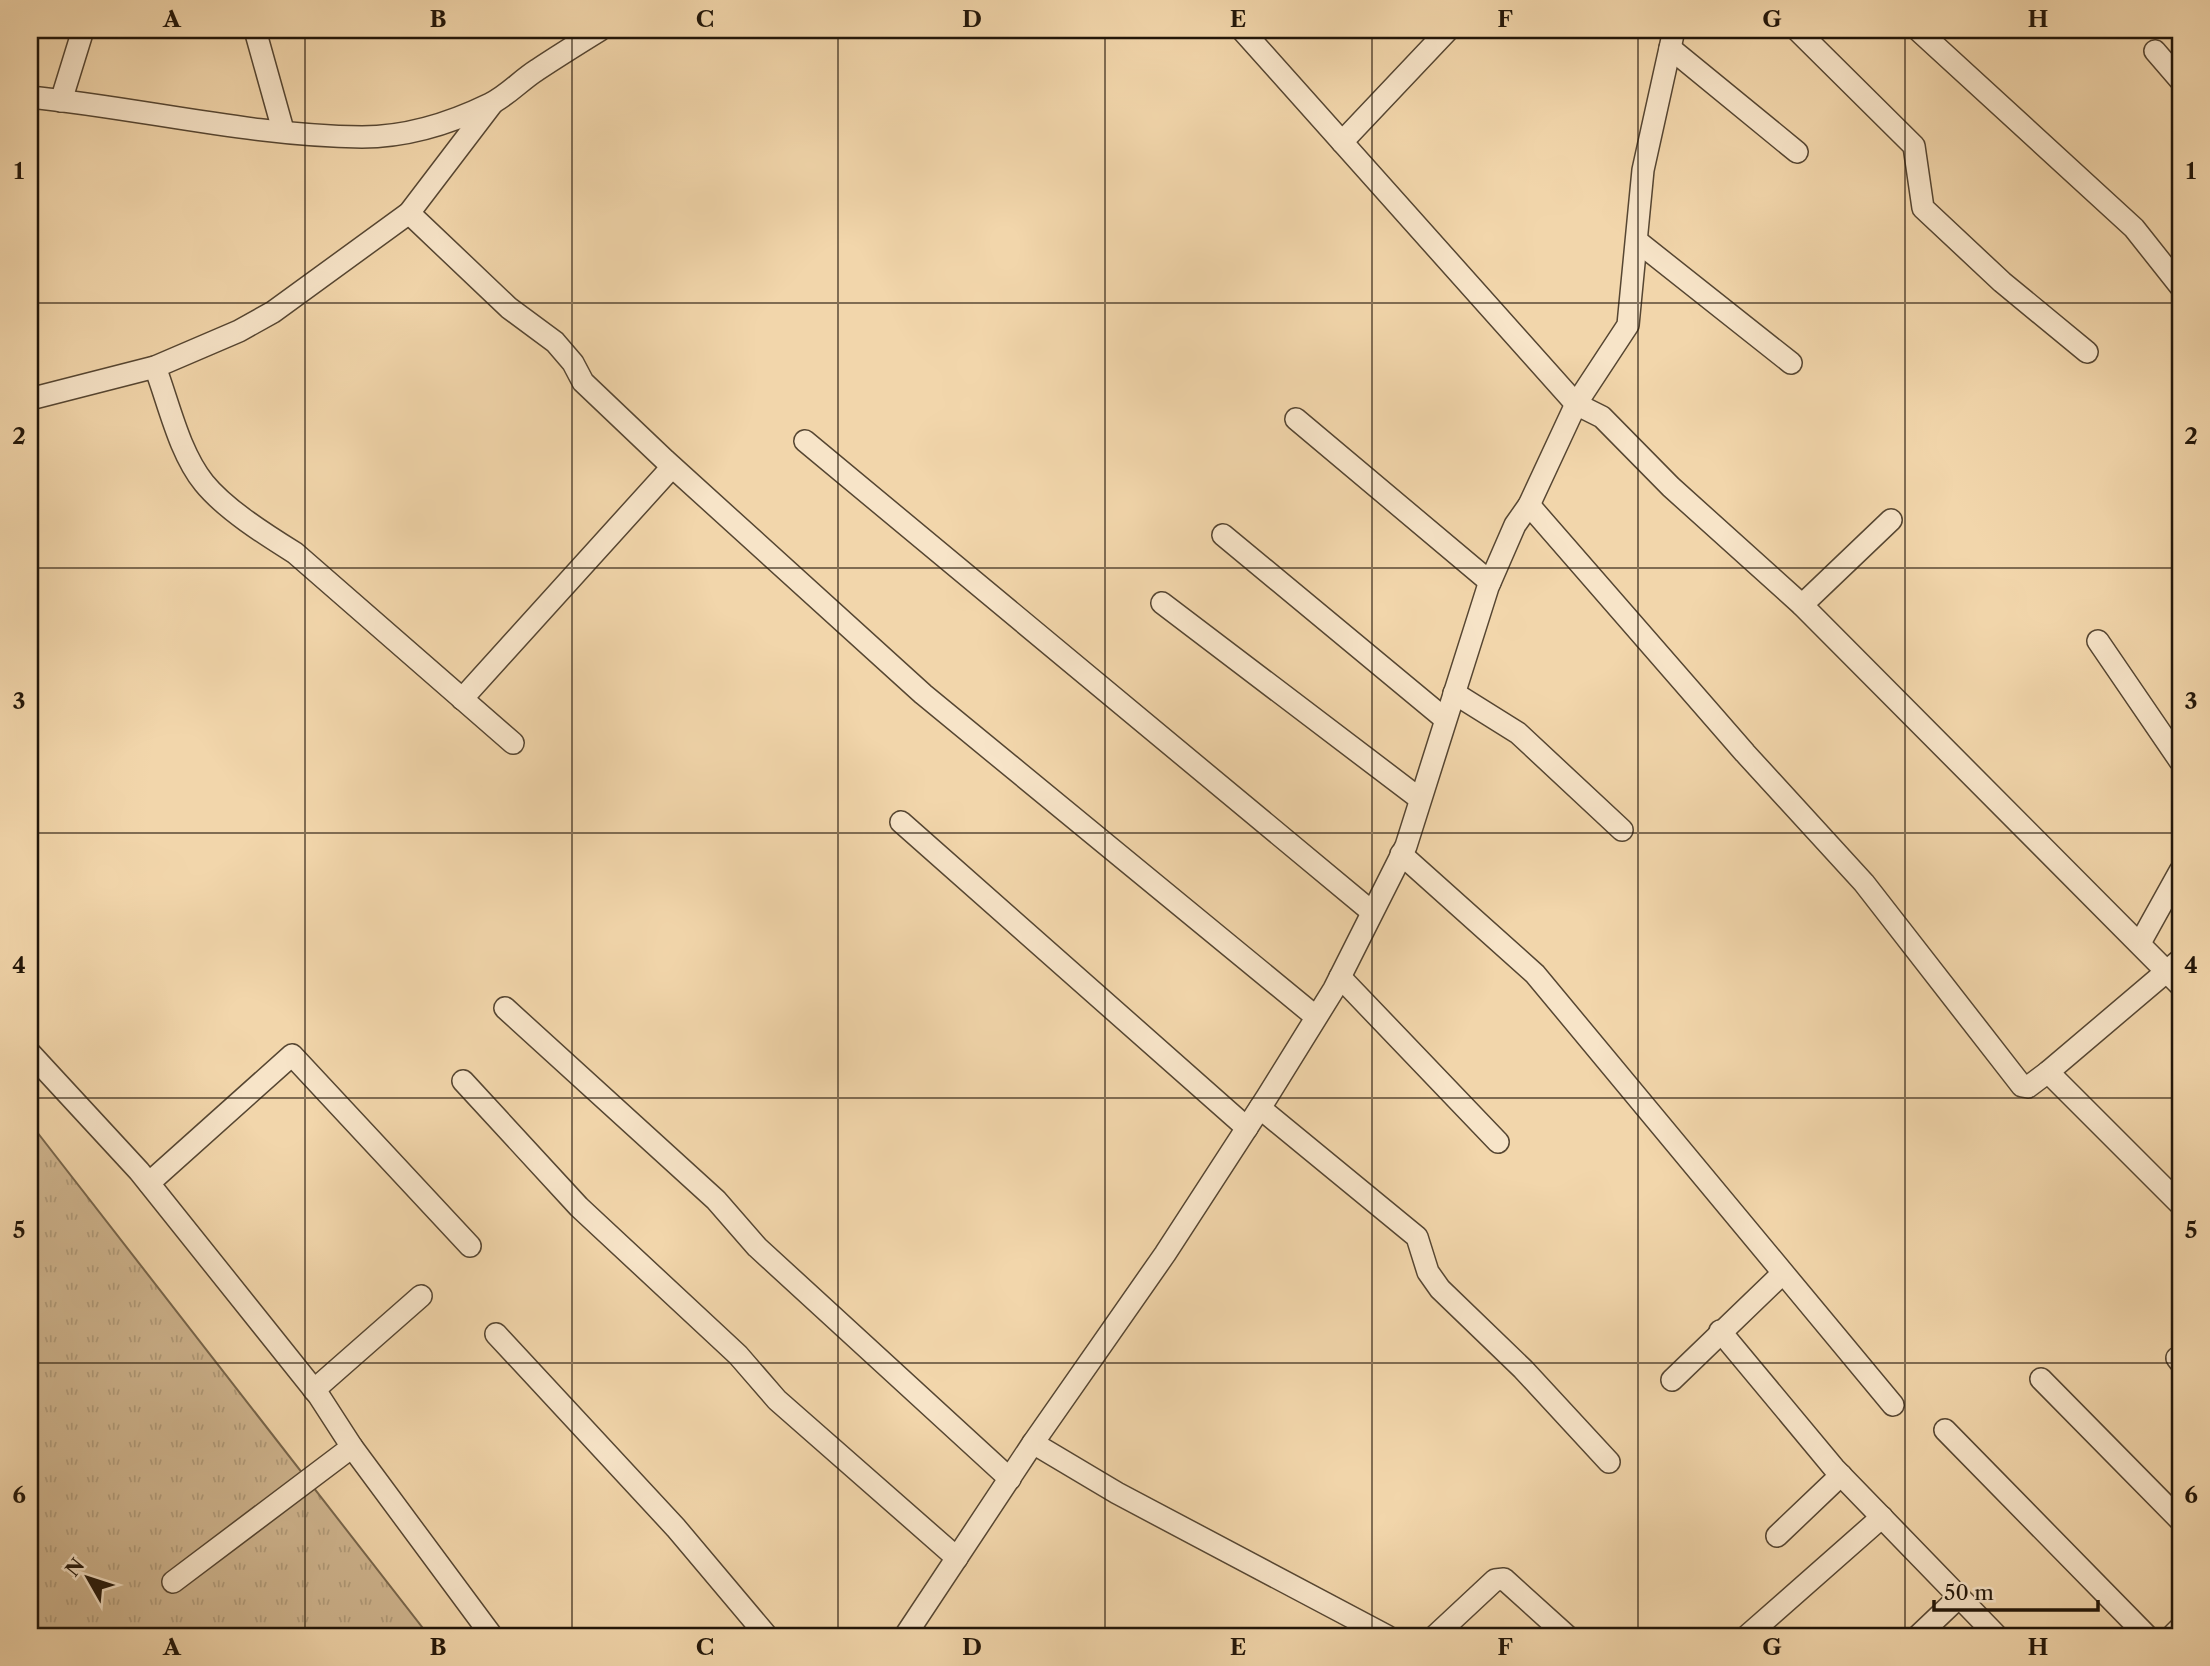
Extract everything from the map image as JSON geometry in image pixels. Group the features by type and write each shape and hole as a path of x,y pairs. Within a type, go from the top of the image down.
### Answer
{"street":[{"path":"61,100 83,30"},
{"path":"255,30 283,130"},
{"path":"30,399 155,367 239,331 273,312 410,213 493,103 536,70 600,30"},
{"path":"1342,142 1448,30"},
{"path":"1797,30 1914,146 1923,208 2002,282 2087,352"},
{"path":"1918,30 2134,228 2180,286"},
{"path":"1255,34 1342,142 1576,404 1602,417 1671,487 1802,605 2140,943 2176,972 2049,1072 2028,1087 2022,1086 1864,883 1745,753 1530,505"},
{"path":"905,1636 1033,1443 1165,1254 1260,1108 1340,977 1401,854 1490,582 1519,517 1530,505 1576,404 1628,325 1643,170 1672,39 1797,152"},
{"path":"2155,51 2180,80"},
{"path":"30,97 222,125 363,137 433,126 493,103"},
{"path":"410,213 509,308 555,342 573,363 583,382 672,467 923,694 1315,1016"},
{"path":"1637,240 1791,363"},
{"path":"155,367 192,463 205,484 264,534 295,553 513,743"},
{"path":"1296,419 1490,582"},
{"path":"805,441 1372,912"},
{"path":"462,699 672,467"},
{"path":"1802,605 1891,520"},
{"path":"1223,536 1445,719"},
{"path":"1162,603 1420,799"},
{"path":"2098,641 2180,761"},
{"path":"1454,692 1518,733 1622,830"},
{"path":"901,822 1247,1128"},
{"path":"1401,854 1535,974 1893,1405"},
{"path":"2140,943 2180,871"},
{"path":"1340,977 1498,1142"},
{"path":"505,1009 716,1200 757,1247 1010,1479"},
{"path":"30,1053 149,1183 314,1390 352,1447 492,1636"},
{"path":"149,1183 292,1055 470,1246"},
{"path":"2049,1072 2180,1204"},
{"path":"463,1081 579,1207 738,1355 777,1400 957,1558"},
{"path":"1260,1108 1417,1237 1428,1272 1440,1289 1523,1368 1609,1462"},
{"path":"1672,1380 1782,1274"},
{"path":"314,1390 421,1296"},
{"path":"1720,1331 1841,1475 1997,1636"},
{"path":"496,1334 676,1528 767,1636"},
{"path":"2041,1379 2180,1520"},
{"path":"1945,1430 2147,1636"},
{"path":"1033,1443 1117,1493 1387,1636"},
{"path":"173,1582 352,1447"},
{"path":"1777,1536 1841,1475"},
{"path":"1747,1636 1882,1517"},
{"path":"1435,1636 1495,1580 1504,1579 1567,1636"},
{"path":"1919,1636 1959,1597"},
{"path":"2172,1636 2180,1628"}],"green space":[{"path":"30,1123 429,1636 30,1636"}]}
